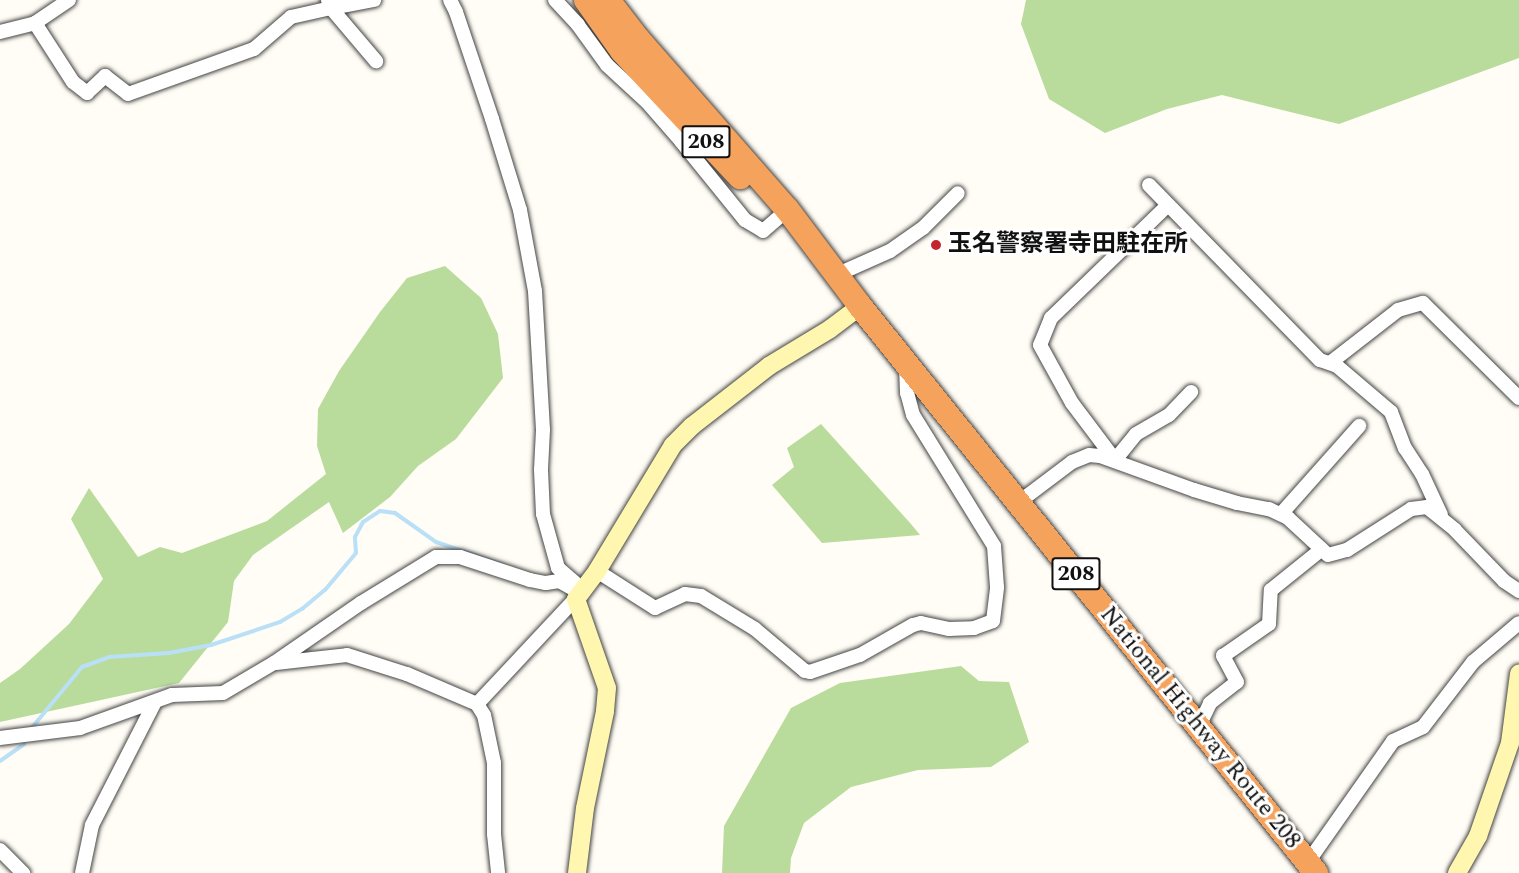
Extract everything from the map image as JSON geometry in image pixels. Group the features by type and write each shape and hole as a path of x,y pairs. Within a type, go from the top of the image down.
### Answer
{"highway":[{"name":"National Highway Route 208","path":"586,0 615,58 711,148 836,275"},
{"name":"National Highway Route 208","path":"610,1 652,55 787,209 860,306 1312,868"}],"street":[{"path":"0,32 35,23 69,0"},
{"path":"35,23 73,82 87,93 105,76 128,94 254,49 291,17 329,4 374,0"},
{"path":"450,0 492,119 522,222 535,291 543,430 541,470 543,514 558,568 581,594"},
{"path":"555,0 578,25 615,58"},
{"path":"329,4 376,61"},
{"path":"1149,185 1320,360 1337,366 1391,412 1405,448 1422,474 1442,517"},
{"path":"836,275 890,250 923,228 958,193"},
{"path":"1115,460 1072,403 1040,345 1051,318 1168,205"},
{"path":"1330,363 1398,310 1423,303 1519,398"},
{"path":"477,704 581,594 673,445 692,426 769,366 830,329 860,306"},
{"path":"597,571 655,608 685,594 701,596 755,629 805,671 810,672 860,655 913,625 921,623 949,629 974,628 993,621 997,587 994,546 913,415 907,393 906,363"},
{"path":"1115,460 1136,434 1169,415 1191,392"},
{"path":"1281,514 1359,426"},
{"path":"1019,502 1080,458 1089,455 1115,460 1194,490 1281,514 1328,555 1347,550 1386,524 1420,506 1432,509 1442,517 1504,581 1519,591"},
{"path":"1199,726 1210,703 1237,682 1223,656 1269,624 1271,590 1322,549"},
{"path":"0,738 80,728 172,695 223,693 274,663 361,603 436,557 460,557 546,583 559,580 581,594"},
{"path":"578,873 585,808 605,711 607,688 576,599 581,594"},
{"path":"1312,868 1393,741 1422,727 1473,662 1519,623"},
{"path":"274,663 347,655 407,674 477,704 484,715 494,763 494,834 498,873"},
{"path":"1456,873 1479,836 1510,743 1519,674"},
{"path":"82,873 92,825 155,702"},
{"path":"0,850 22,873"}],"green space":[{"path":"1026,0 1519,0 1519,58 1339,124 1222,95 1167,109 1105,133 1049,99 1021,24"},
{"path":"445,266 481,298 498,334 503,378 456,439 418,466 390,497 343,533 329,502 253,555 234,581 228,622 179,683 0,722 0,683 20,669 69,624 103,579 71,519 89,488 138,557 160,547 182,553 267,521 326,474 317,446 318,409 339,371 380,312 407,278"},
{"path":"821,424 920,535 822,543 772,485 794,467 787,448"},
{"path":"961,666 979,681 1009,682 1029,742 991,767 918,770 851,787 804,823 791,858 790,873 722,873 724,826 791,708 840,683"}],"waterway":[{"path":"30,730 82,667 109,657 169,653 211,645 280,622 302,609 325,590 356,553 355,537 363,522 380,511 395,513 436,542 504,565"},
{"path":"0,761 24,744 25,739"}],"place":[{"name":"玉名警察署寺田駐在所","path":"936,245"}]}
